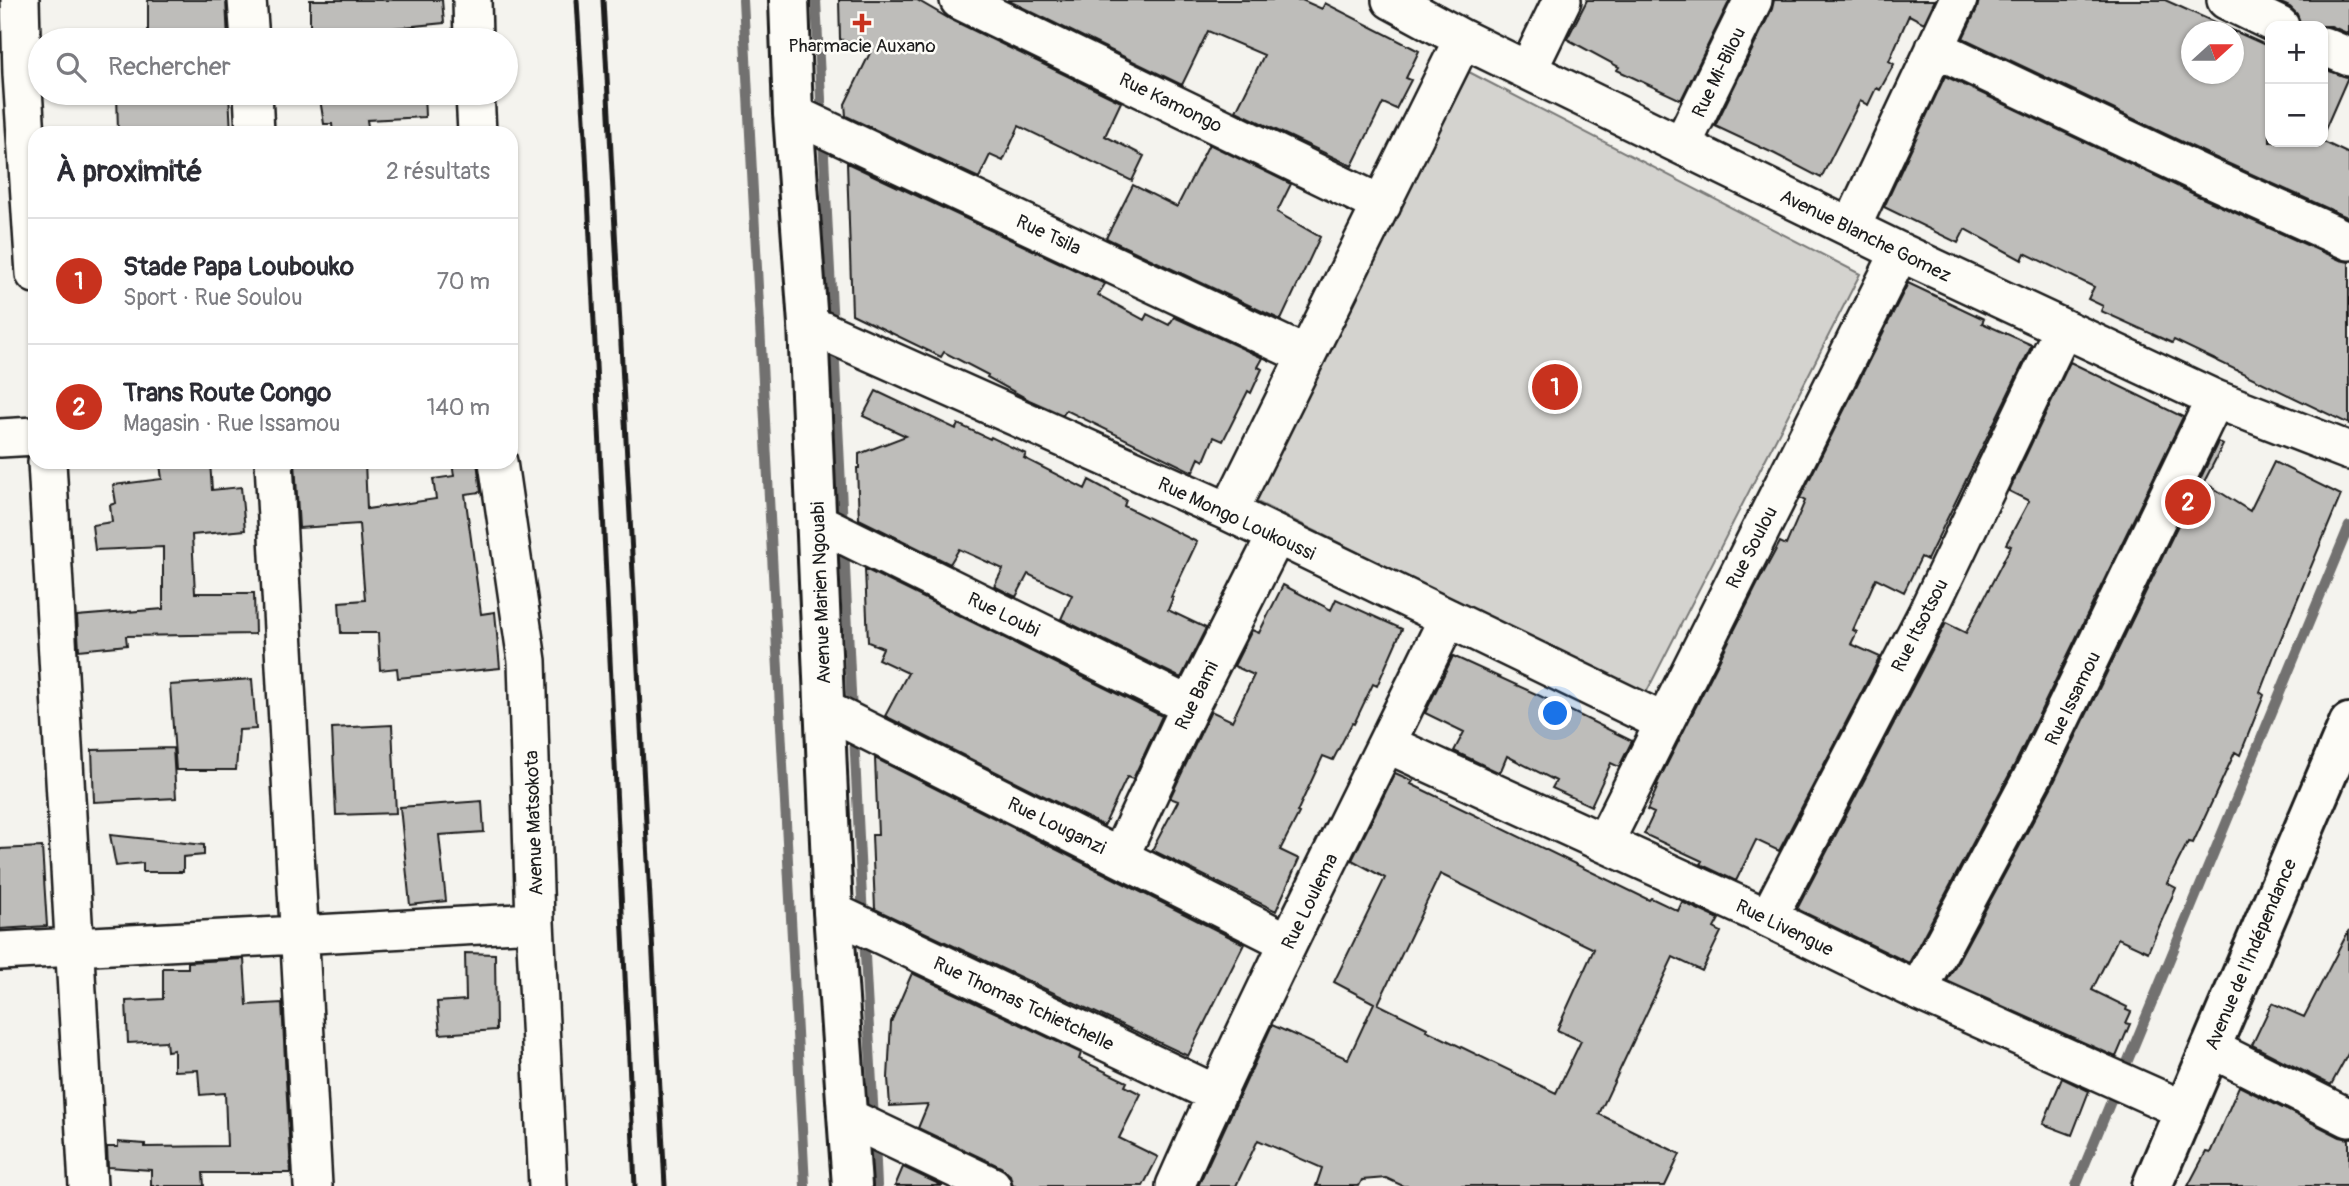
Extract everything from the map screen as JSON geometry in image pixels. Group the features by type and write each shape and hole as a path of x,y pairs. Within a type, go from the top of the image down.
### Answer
{"street":[{"path":"20,0 28,166"},
{"path":"247,0 249,28"},
{"path":"472,0 473,28"},
{"name":"Avenue Marien Ngouabi","path":"789,0 793,114 808,324 833,912 852,1186"},
{"name":"Rue Kamongo","path":"960,0 1382,205"},
{"name":"Avenue Blanche Gomez","path":"1391,0 1900,253 2215,399 2349,452"},
{"path":"1528,70 1562,0"},
{"name":"Rue Mi-Bilou","path":"1682,145 1753,0"},
{"path":"1851,228 1958,0"},
{"path":"2226,0 2270,21"},
{"path":"1229,512 1463,38"},
{"path":"1935,48 2349,241"},
{"path":"2328,48 2349,57"},
{"path":"254,105 255,126"},
{"path":"476,105 477,126"},
{"name":"Rue Tsila","path":"793,114 1305,355"},
{"name":"Rue Soulou","path":"1604,843 1662,722 1900,253"},
{"name":"Rue Mongo Loukoussi","path":"808,324 1229,512 1662,722"},
{"name":"Rue Itsotsou","path":"1768,918 1926,615 2063,329"},
{"name":"Rue Issamou","path":"1918,991 2035,772 2215,399"},
{"path":"0,438 28,436"},
{"path":"47,469 88,1186"},
{"path":"274,469 313,1186"},
{"name":"Avenue Matsokota","path":"499,469 527,661 535,922 548,1186"},
{"name":"Rue Loubi","path":"817,522 1190,706"},
{"name":"Rue Bami","path":"1120,856 1190,706 1276,536"},
{"name":"Rue Loulema","path":"1175,1186 1288,942 1448,618"},
{"name":"Rue Louganzi","path":"824,709 1288,942"},
{"name":"Avenue de l'Indépendance","path":"2152,1186 2349,723"},
{"name":"Rue Livengue","path":"1387,744 1768,918 1918,991 2184,1110"},
{"name":"Rue Thomas Tchietchelle","path":"833,912 1216,1094"},
{"path":"0,951 535,922"},
{"path":"2210,1048 2349,1118"},
{"path":"847,1117 992,1186"}],"shaded area":[{"path":"1469,72 1860,274 1645,695 1251,499"}],"building":[{"path":"148,0 226,0 227,28 148,28"},
{"path":"310,0 442,0 444,23 393,28 310,28"},
{"path":"839,0 917,0 950,19 1121,102 1105,136 1144,156 1132,181 1019,126 1003,161 990,155 979,178 846,116 845,104 870,53 840,39"},
{"path":"1007,0 1302,0 1322,9 1325,3 1419,51 1406,78 1411,80 1396,109 1383,103 1352,166 1236,111 1264,55 1208,31 1182,85"},
{"path":"1587,0 1730,0 1681,100 1617,70 1619,67 1567,39"},
{"path":"1774,0 1935,0 1924,23 1909,15 1889,61 1894,64 1880,90 1876,88 1868,105 1860,101 1821,178 1715,126"},
{"path":"1979,0 2165,0 2212,21 2181,21 2181,84 2244,84 2244,35 2265,45 2265,147 2328,147 2328,144 2349,154 2349,218 2216,158 1963,38"},
{"path":"2274,0 2349,0 2349,34 2328,26 2328,21 2300,21 2290,7"},
{"path":"2328,71 2348,77 2328,123"},
{"path":"1945,76 2198,196 2349,262 2349,424 2174,340 2172,343 2101,311 2103,306 2088,299 2094,287 2025,253 2022,260 1965,229 1958,243 1884,207"},
{"path":"117,105 230,105 231,126 118,126"},
{"path":"321,105 424,105 425,117 367,120 368,126 324,124"},
{"path":"1209,144 1291,184 1277,212 1320,237 1281,320 1106,238 1133,185 1177,207"},
{"path":"847,163 1105,284 1098,295 1144,320 1147,314 1169,325 1174,317 1263,358 1258,367 1262,369 1251,393 1248,391 1223,441 1214,437 1204,461 1199,458 1193,472 1066,410 1063,415 1029,400 944,352 941,357 852,314"},
{"path":"1908,283 1984,319 1982,323 2032,345 1927,560 1921,557 1904,592 1876,578 1853,630 1857,632 1851,644 1880,657 1779,851 1756,840 1736,881 1700,864 1702,861 1644,834 1654,813 1647,810 1656,786 1758,583 1780,542 1786,545 1805,501 1800,498"},
{"path":"2070,362 2183,417 2016,762 1909,963 1797,909 1946,623 1966,633 2011,546 2006,544 2029,501 2009,491"},
{"path":"876,391 956,429 958,424 990,439 991,437 1026,454 1024,458 1085,489 1089,480 1126,500 1124,506 1197,542 1171,597 1173,598 1168,610 1206,628 1181,678 1061,619 1072,595 1028,574 1016,597 994,586 1003,569 959,549 950,564 859,519 859,454 906,436 863,416"},
{"path":"2218,442 2223,445 2204,482 2250,511 2274,462 2341,495 2277,648 2260,692 2264,695 2240,755 2235,752 2193,843 2188,842 2167,883 2176,888 2148,952 2118,938 2092,990 2127,1007 2126,1010 2131,1012 2126,1023 2130,1024 2116,1057 1947,981 2054,782"},
{"path":"161,469 210,469 212,490 241,487 245,530 192,535 195,593 254,593 255,634 126,636 127,645 79,650 77,616 163,609 163,547 95,550 92,525 112,522 110,505 116,503 113,485 162,479"},
{"path":"295,469 365,469 367,509 436,499 433,479 454,476 453,469 478,469 481,492 465,494 481,614 495,612 500,668 398,678 397,668 380,670 378,633 341,633 339,602 365,600 359,524 299,528"},
{"path":"865,569 1162,716 1133,779 1127,777 1104,826 885,716 908,673 878,659 883,648 868,642"},
{"path":"1283,585 1331,610 1336,599 1402,629 1377,686 1373,684 1333,760 1323,756 1280,850 1299,859 1276,911 1152,850 1178,801 1170,798 1211,711 1232,721 1254,675 1234,666 1252,630 1259,633"},
{"path":"1453,656 1632,741 1619,767 1611,763 1591,806 1552,788 1556,781 1507,756 1500,773 1454,751 1464,732 1425,713"},
{"path":"252,679 256,729 239,730 236,770 176,770 170,685"},
{"path":"392,725 396,813 336,815 332,728"},
{"path":"173,748 176,798 94,802 92,750"},
{"path":"875,758 1244,944 1188,1056 875,909 872,835 878,835"},
{"path":"1395,773 1413,781 1411,784 1649,900 1651,898 1678,911 1682,902 1719,919 1714,928 1721,932 1702,971 1673,957 1599,1114 1680,1154 1665,1186 1403,1186 1386,1178 1362,1180 1359,1186 1316,1186 1322,1168 1258,1140 1236,1186 1198,1186 1272,1025 1348,1059 1374,1003 1334,982 1385,878 1352,860","holes":["1440,874 1594,949 1557,1030 1581,1041 1556,1093 1378,1004"]},
{"path":"482,801 484,832 439,835 446,901 410,905 400,807"},
{"path":"110,835 204,845 204,855 183,857 183,872 143,872 143,863 116,866"},
{"path":"42,847 47,926 0,929 0,849"},
{"path":"2349,930 2349,1052 2331,1085 2252,1045 2272,1003 2304,1017"},
{"path":"465,953 495,954 496,1030 440,1034 437,1002 466,1000"},
{"path":"244,959 247,1005 282,1003 291,1173 203,1173 204,1186 151,1186 151,1170 108,1167 107,1147 118,1147 118,1142 145,1144 145,1147 227,1146 225,1093 200,1095 198,1070 174,1071 174,1050 167,1051 166,1041 128,1043 126,1001 163,999 163,968 188,968 188,962"},
{"path":"912,973 1081,1053 1079,1059 1127,1082 1125,1086 1141,1094 1119,1138 1158,1157 1143,1186 1013,1186 1010,1175 1001,1167 918,1128 928,1104 890,1106 888,1078 891,1022"},
{"path":"2062,1078 2089,1091 2072,1135 2043,1124"},
{"path":"2239,1086 2340,1137 2349,1139 2349,1186 2188,1186 2206,1152 2210,1153"},
{"path":"903,1167 943,1186 895,1186"}],"waterway":[{"path":"743,0 805,1186"},
{"path":"816,0 822,118"},
{"path":"823,137 833,328"},
{"path":"834,343 843,527"},
{"path":"2076,1186 2349,526"},
{"path":"844,546 852,713"},
{"path":"854,735 863,919"},
{"path":"864,937 874,1121"},
{"path":"875,1140 877,1186"}],"railway":[{"path":"577,0 635,1186"},
{"path":"603,0 665,1186"}],"place":[{"name":"Pharmacie Auxano","path":"862,23"},
{"name":"Stade Papa Loubouko","path":"1555,387"},
{"name":"Trans Route Congo","path":"2188,502"}]}
